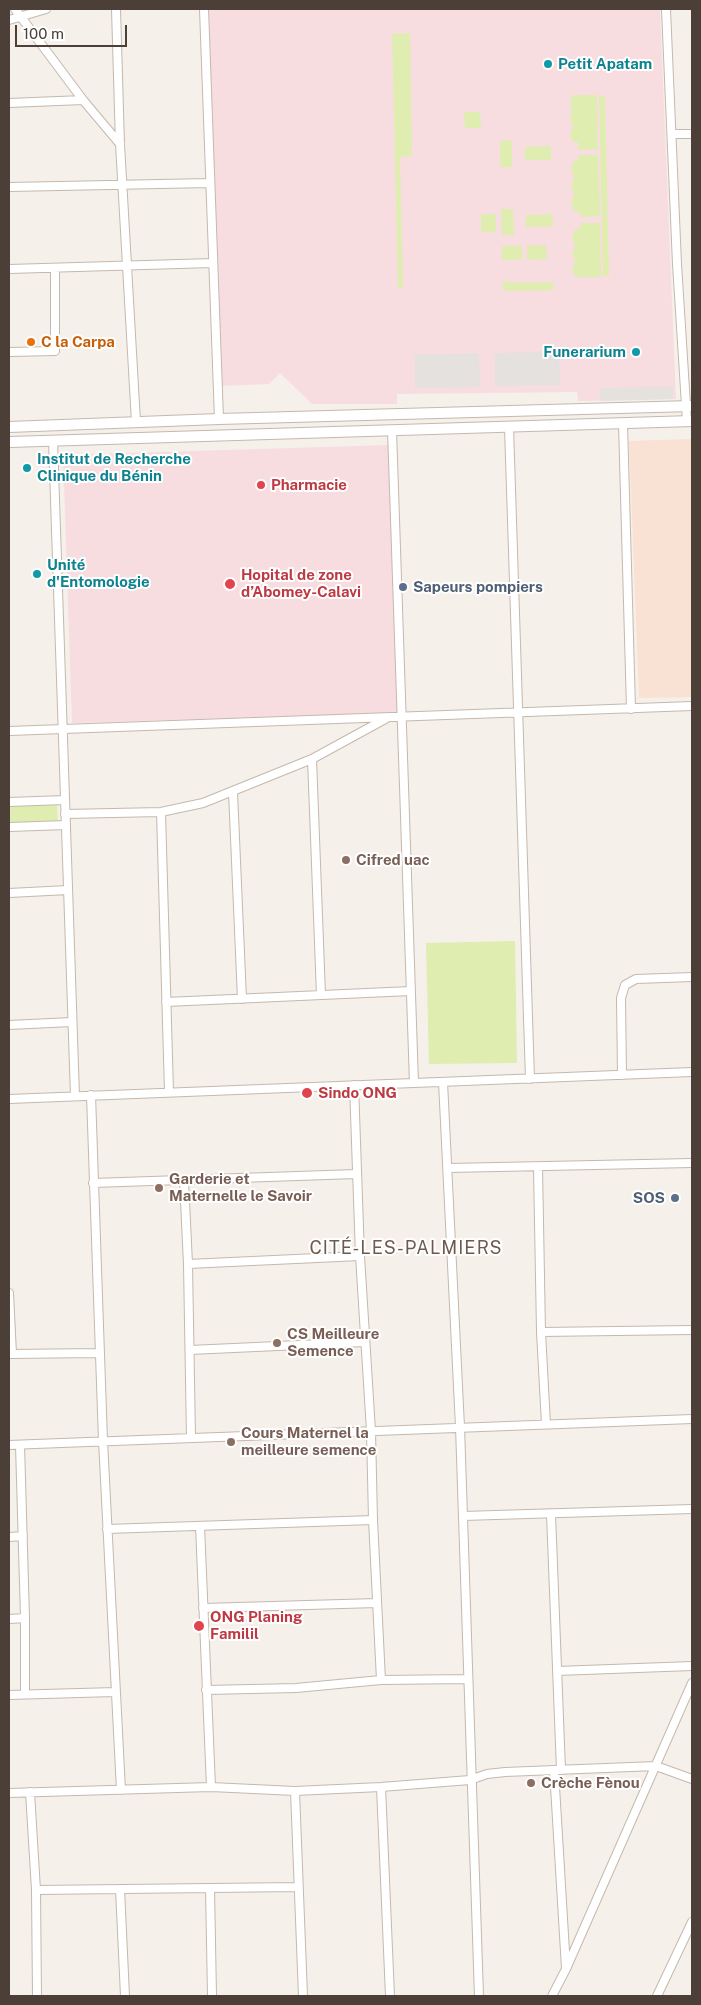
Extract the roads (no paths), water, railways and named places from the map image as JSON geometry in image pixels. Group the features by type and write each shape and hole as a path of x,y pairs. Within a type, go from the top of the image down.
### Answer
{"street":[{"path":"16,9 83,100 120,144"},
{"path":"9,20 46,9"},
{"path":"116,9 120,144 136,422"},
{"path":"204,9 220,419"},
{"path":"9,442 690,421 677,264 666,9"},
{"path":"9,103 83,100"},
{"path":"672,134 692,134"},
{"path":"9,187 210,183"},
{"path":"9,269 214,263"},
{"path":"9,352 55,351 55,268"},
{"path":"9,427 689,406"},
{"path":"623,424 631,709"},
{"path":"509,427 530,1079"},
{"path":"392,430 414,1083"},
{"path":"53,440 75,1096"},
{"path":"9,732 692,706"},
{"path":"65,814 161,812 203,803 312,759 389,717"},
{"path":"312,759 321,995"},
{"path":"233,792 242,999"},
{"path":"9,802 65,800"},
{"path":"161,812 169,1092"},
{"path":"9,827 66,825"},
{"path":"9,893 68,890"},
{"path":"622,1075 621,998 625,985 636,979 692,977"},
{"path":"166,1002 411,991"},
{"path":"9,1025 72,1022"},
{"path":"9,1098 692,1072"},
{"path":"444,1082 460,1427 470,1780 479,1996"},
{"path":"354,1085 356,1174 371,1431 373,1520 381,1680"},
{"path":"91,1096 99,1353 121,1790"},
{"path":"448,1168 692,1163"},
{"path":"538,1166 546,1424"},
{"path":"93,1183 356,1174"},
{"path":"184,1180 188,1264 191,1438"},
{"path":"188,1264 360,1256"},
{"path":"9,1294 10,1354 99,1353"},
{"path":"542,1332 692,1330"},
{"path":"190,1350 365,1342"},
{"path":"9,1445 692,1419"},
{"path":"20,1445 25,1618 25,1694"},
{"path":"463,1516 692,1509"},
{"path":"551,1514 557,1671 557,1770 566,1969"},
{"path":"107,1529 373,1520"},
{"path":"200,1526 211,1787"},
{"path":"9,1537 23,1536"},
{"path":"203,1608 377,1603"},
{"path":"9,1618 25,1618"},
{"path":"557,1671 692,1666"},
{"path":"206,1690 296,1688 381,1680 468,1679"},
{"path":"552,1996 566,1969 692,1683"},
{"path":"9,1695 115,1692"},
{"path":"9,1793 211,1787 294,1791 381,1788 470,1780 487,1774 505,1772 656,1766 692,1779"},
{"path":"381,1788 390,1996"},
{"path":"294,1791 303,1996"},
{"path":"30,1792 36,1890 37,1996"},
{"path":"36,1890 298,1887"},
{"path":"210,1888 212,1996"},
{"path":"120,1889 125,1996"},
{"path":"657,1996 692,1922"}],"place":[{"name":"Petit Apatam","path":"548,64"},
{"name":"C la Carpa","path":"31,342"},
{"name":"Funerarium","path":"636,352"},
{"name":"Institut de Recherche Clinique du Bénin","path":"27,468"},
{"name":"Pharmacie","path":"261,485"},
{"name":"Unité d'Entomologie","path":"37,574"},
{"name":"Hopital de zone d’Abomey-Calavi","path":"230,584"},
{"name":"Sapeurs pompiers","path":"403,587"},
{"name":"Cifred uac","path":"346,860"},
{"name":"Sindo ONG","path":"307,1093"},
{"name":"Garderie et Maternelle le Savoir","path":"159,1188"},
{"name":"SOS","path":"675,1198"},
{"name":"CS Meilleure Semence","path":"277,1343"},
{"name":"Cours Maternel la meilleure semence","path":"231,1442"},
{"name":"ONG Planing Familil","path":"199,1626"},
{"name":"Crèche Fènou","path":"531,1783"}],"district":[{"name":"CITÉ-LES-PALMIERS","path":"406,1248"}]}
